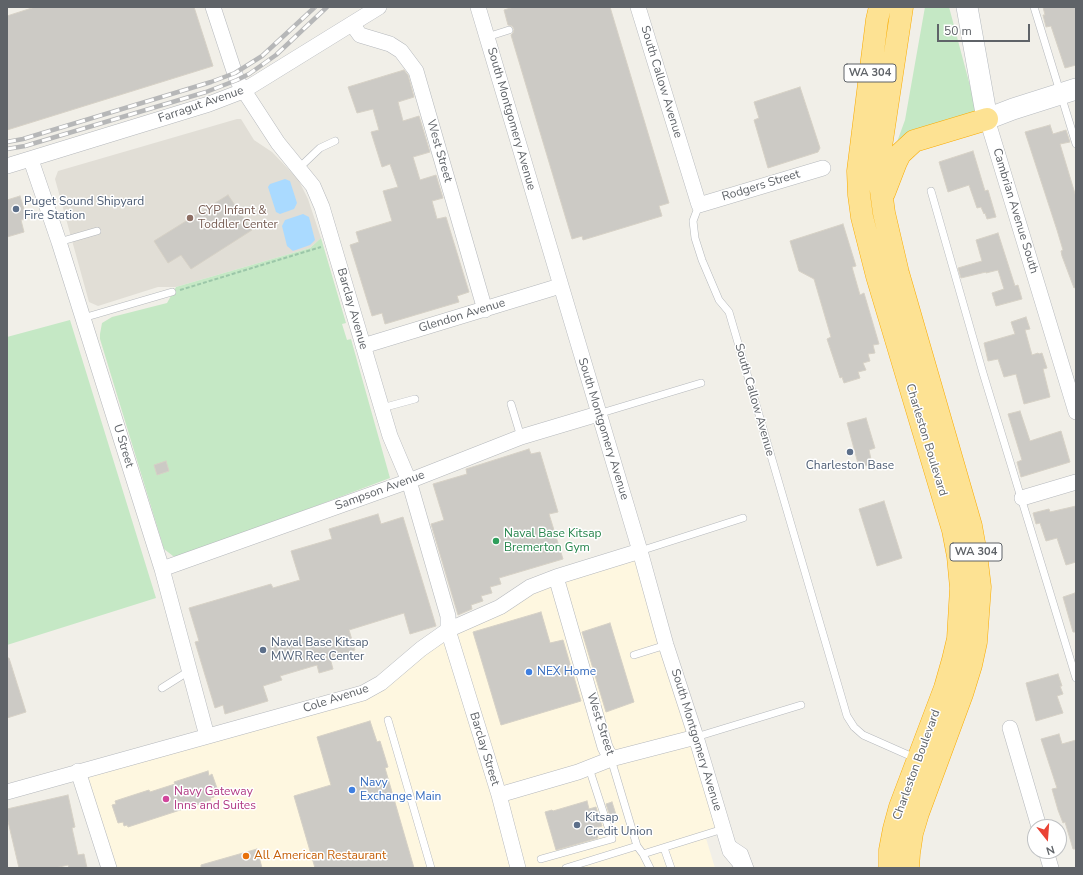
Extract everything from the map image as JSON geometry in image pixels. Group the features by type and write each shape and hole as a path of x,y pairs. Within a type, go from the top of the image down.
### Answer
{"highway":[{"name":"Charleston Boulevard","path":"902,7 880,152 879,170 882,200 886,224 898,273 971,526 980,587 977,630 971,665 962,694 918,812 912,833 908,868"},
{"name":"Charleston Boulevard","path":"876,11 858,171 862,217 880,284 953,530 958,556 961,588 958,639 953,660 945,688 918,759 894,829 890,850 890,868"},
{"path":"882,200 896,162 902,152 914,142 987,120"}],"street":[{"name":"Barclay Avenue","path":"213,7 237,80 278,142 313,186 322,207 390,436 409,481 448,616 448,630"},
{"name":"Farragut Avenue","path":"7,166 31,160 209,104 244,91 379,7"},
{"name":"South Montgomery Avenue","path":"478,7 640,551 666,645 696,736 727,840 730,868"},
{"name":"South Callow Avenue","path":"638,7 699,205"},
{"name":"Cambrian Avenue South","path":"967,7 987,120 1076,412"},
{"name":"West Street","path":"352,24 360,35 390,44 400,51 416,71 485,310"},
{"path":"987,120 1013,109 1069,91"},
{"name":"U Street","path":"31,160 59,242 162,569 207,736"},
{"name":"Rodgers Street","path":"699,205 823,168"},
{"name":"Glendon Avenue","path":"363,346 560,286"},
{"name":"Sampson Avenue","path":"162,569 409,481 521,437 598,414"},
{"path":"1022,498 1076,482"},
{"name":"Cole Avenue","path":"7,792 78,771 363,693 382,683 420,649 448,630 500,607 530,587 556,577 640,551"},
{"name":"West Street","path":"556,577 605,747 611,759"},
{"name":"Barclay Street","path":"448,630 499,795 518,868"},
{"path":"1010,728 1037,819"},
{"path":"499,795 589,768 611,759 696,736"},
{"path":"78,771 109,868"},
{"name":"South Montgomery Avenue","path":"727,840 740,863 741,868"}],"lane":[{"path":"1034,7 1069,91 1076,144"},
{"path":"486,37 509,30"},
{"path":"299,168 320,148 335,141"},
{"path":"931,191 983,372 1076,678"},
{"name":"South Callow Avenue","path":"699,205 693,221 695,238 702,260 720,300 729,312 847,716 857,731 875,742 918,759"},
{"path":"59,242 97,231"},
{"path":"83,318 172,292"},
{"path":"598,414 702,382"},
{"path":"382,408 415,399"},
{"path":"511,404 521,437"},
{"path":"640,551 743,518"},
{"path":"634,655 666,645"},
{"path":"162,688 190,671"},
{"path":"696,736 801,705"},
{"path":"388,720 431,868"},
{"name":"West Street","path":"611,759 637,846 644,854 650,868"},
{"path":"541,859 612,838 589,768"},
{"path":"644,854 664,848 727,840 744,852 750,868"},
{"path":"566,868 637,846"},
{"path":"664,848 671,868"}],"path":[{"path":"172,292 321,248 331,236"}],"shaded area":[{"name":"CYP Infant & Toddler Center","path":"241,119 254,140 272,152 298,179 308,199 321,238 310,248 176,287 158,287 98,306 89,302 55,179 58,171"},
{"path":"640,551 723,829 705,835 715,868 109,868 78,771 387,678 530,587"}],"green space":[{"path":"925,7 949,7 977,112 898,145 897,142 905,120"},
{"path":"321,238 346,323 342,324 347,340 351,339 390,478 189,554 178,557 173,556 164,549 100,339 102,323 112,317 167,303 176,287 310,248"},
{"path":"70,320 156,598 7,645 7,337"}],"water":[{"path":"285,179 290,181 297,203 294,209 280,214 276,212 268,187 270,184"},
{"path":"303,214 309,217 315,240 310,245 293,251 287,246 282,226 285,220"}],"building":[{"path":"35,7 194,7 213,66 7,130 7,16"},
{"path":"514,7 610,7 669,203 659,206 662,216 583,240 582,236 572,239 511,35 514,29 512,26 508,25 504,10"},
{"path":"1043,7 1076,7 1076,65 1065,68 1051,26 1046,27"},
{"path":"404,70 408,75 414,97 398,102 403,121 419,116 430,152 413,157 420,180 436,175 443,198 432,201 437,219 446,217 469,292 457,296 459,302 385,324 382,313 372,316 350,245 359,242 356,232 392,221 383,191 398,187 390,164 382,167 371,132 379,130 373,109 357,113 348,87"},
{"path":"800,87 820,148 818,152 768,168 754,120 759,118 754,102"},
{"path":"1050,125 1053,134 1066,130 1070,142 1060,144 1076,197 1076,287 1074,288 1062,256 1061,251 1063,250 1025,132"},
{"path":"973,151 985,191 988,190 996,217 987,219 981,207 977,208 969,185 948,192 939,162"},
{"path":"228,195 252,230 191,269 181,255 168,263 154,241"},
{"name":"Puget Sound Shipyard Fire Station","path":"20,196 27,219 21,220 24,232 7,237 7,200"},
{"path":"843,224 856,266 852,267 860,295 864,293 879,344 873,345 875,353 868,354 870,361 863,363 866,370 858,372 860,378 844,383 842,377 840,378 827,339 831,337 814,279 799,271 790,241"},
{"path":"998,233 1015,286 1018,285 1022,299 996,306 992,293 1004,289 998,270 961,278 958,268 982,261 976,240"},
{"path":"1026,317 1030,329 1025,330 1032,355 1042,353 1047,368 1043,369 1050,397 1024,404 1016,374 1004,377 998,359 988,361 984,343 1015,334 1011,322"},
{"path":"1020,411 1030,441 1061,431 1070,462 1021,477 1017,462 1022,460 1008,414"},
{"path":"866,418 875,448 869,450 872,464 859,467 847,423"},
{"name":"Naval Base Kitsap Bremerton Gym","path":"529,449 531,454 540,452 558,512 549,514 563,559 499,578 501,584 490,587 492,593 481,596 483,601 471,605 472,609 458,615 431,524 444,520 433,484 467,474 466,469"},
{"path":"166,461 169,471 157,475 154,465"},
{"path":"884,501 902,558 877,566 859,509"},
{"path":"1076,506 1076,562 1066,565 1057,538 1046,541 1040,523 1036,524 1033,513 1049,509 1050,512"},
{"path":"378,514 381,524 403,517 436,626 410,634 404,613 349,630 355,650 330,658 333,669 319,673 317,665 280,676 282,680 263,686 268,701 225,714 223,705 215,708 195,642 199,641 189,608 271,584 273,588 300,580 291,551 332,539 329,529"},
{"path":"1075,593 1076,632 1073,632 1063,597"},
{"name":"NEX Home","path":"541,612 550,643 563,640 581,701 501,725 473,632"},
{"path":"610,623 634,702 606,712 582,632"},
{"path":"7,658 9,658 26,712 7,718"},
{"path":"1058,674 1063,694 1057,696 1063,713 1036,721 1026,683"},
{"name":"Navy Exchange Main","path":"370,721 377,742 380,741 388,767 385,768 414,868 315,868 294,796 331,785 317,737"},
{"path":"1059,734 1062,744 1076,740 1076,849 1073,849 1067,829 1067,819 1061,819 1058,810 1052,789 1057,788 1041,739"},
{"name":"Navy Gateway Inns and Suites","path":"208,771 209,776 212,774 218,791 213,792 214,797 210,798 211,800 128,827 127,825 124,826 123,822 118,823 112,805 116,804 115,801 149,790 150,792 175,784 174,782"},
{"path":"68,795 75,827 72,828 78,855 84,854 87,868 69,868 68,865 55,868 19,868 7,817 7,809"},
{"name":"Kitsap Credit Union","path":"587,801 589,809 596,807 602,826 595,828 598,838 556,850 545,812"},
{"path":"612,802 618,821 612,823 606,804"},
{"name":"All American Restaurant","path":"257,849 262,868 201,868 201,865"}],"railway":[{"path":"7,142 23,139 211,82 235,73 262,56 315,7"},
{"path":"7,149 25,146 206,92 237,80 249,74 276,55 327,7"}],"place":[{"name":"Puget Sound Shipyard Fire Station","path":"16,209"},
{"name":"CYP Infant & Toddler Center","path":"190,218"},
{"name":"Charleston Base","path":"850,452"},
{"name":"Naval Base Kitsap Bremerton Gym","path":"496,541"},
{"name":"Naval Base Kitsap MWR Rec Center","path":"263,650"},
{"name":"NEX Home","path":"529,672"},
{"name":"Navy Exchange Main","path":"352,790"},
{"name":"Navy Gateway Inns and Suites","path":"166,799"},
{"name":"Kitsap Credit Union","path":"577,825"},
{"name":"All American Restaurant","path":"246,856"}]}
